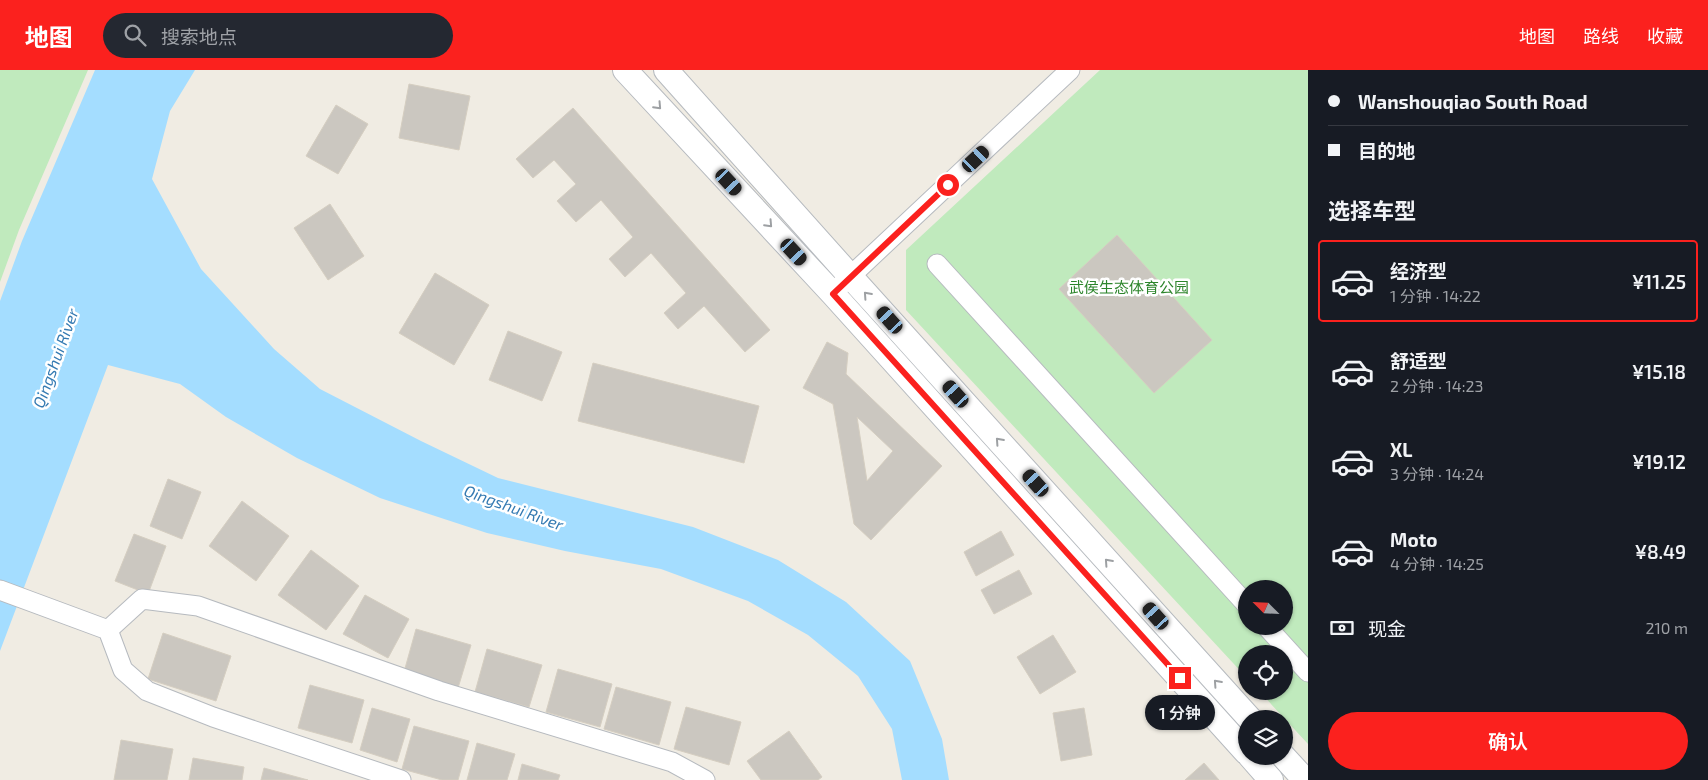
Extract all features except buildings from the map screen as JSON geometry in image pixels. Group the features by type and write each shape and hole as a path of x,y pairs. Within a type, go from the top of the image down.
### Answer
{"street":[{"path":"624,70 833,294 1238,743"},
{"path":"666,70 1242,710"},
{"path":"833,294 1070,70"},
{"path":"937,264 1238,595"},
{"path":"0,590 108,630 123,670 147,691 213,717 401,780"},
{"path":"108,630 142,599 198,606 439,691 672,762 705,780"},
{"path":"1274,635 1308,672"},
{"path":"1258,765 1272,780"},
{"path":"1292,765 1305,780"}],"green space":[{"path":"0,70 88,70 19,230 0,282"},
{"name":"武侯生态体育公园","path":"1100,70 1308,70 1308,744 1293,728 1293,710 1277,710 1267,700 1293,700 1293,645 1238,645 1238,668 906,310 906,250"}],"water":[{"name":"Qingshui River","path":"95,70 195,70 170,111 152,179 201,269 274,349 320,389 498,478 693,527 778,560 846,602 910,661 942,739 949,780 902,780 892,729 858,676 808,635 748,601 661,569 565,551 487,533 380,498 297,458 226,417 180,384 108,365 0,651 0,301 22,241"}],"route":[{"path":"948,185 833,294 1180,678"}]}
